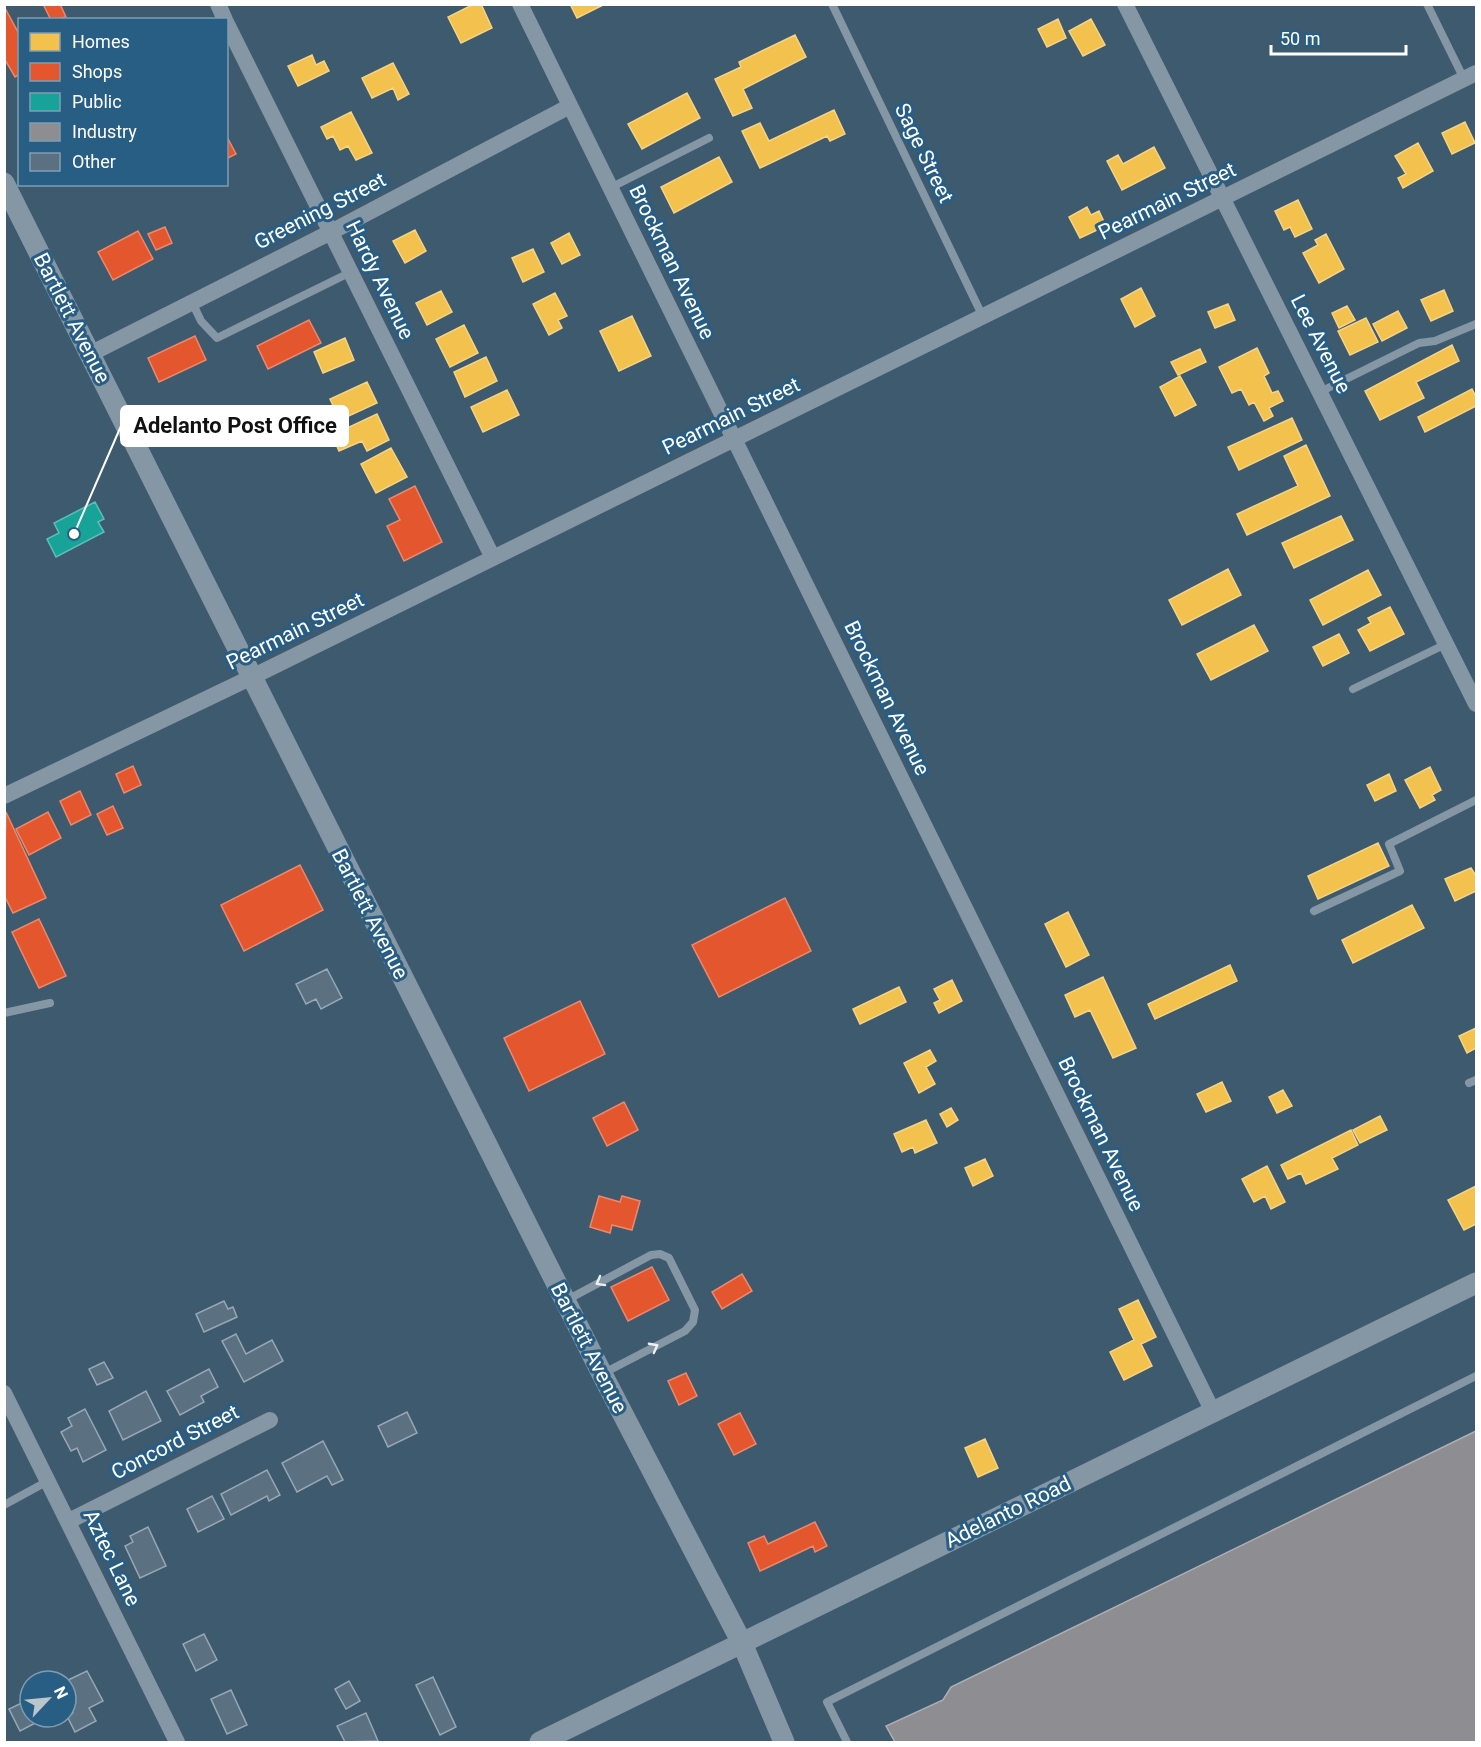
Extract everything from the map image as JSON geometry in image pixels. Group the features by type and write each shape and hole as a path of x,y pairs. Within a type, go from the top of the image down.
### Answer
{"street":[{"name":"Hardy Avenue","path":"218,4 225,18"},
{"name":"Brockman Avenue","path":"520,4 1213,1412"},
{"name":"Lee Avenue","path":"1125,4 1476,704"},
{"name":"Hardy Avenue","path":"228,25 493,558"},
{"name":"Pearmain Street","path":"4,796 250,678 1470,76"},
{"name":"Greening Street","path":"90,354 331,232 570,106"},
{"name":"Bartlett Avenue","path":"4,183 250,678 602,1374 742,1643 784,1743"},
{"name":"Adelanto Road","path":"540,1743 1476,1283"},
{"name":"Aztec Lane","path":"4,1393 177,1743"},
{"name":"Concord Street","path":"69,1521 270,1420"}],"lane":[{"name":"Sage Street","path":"832,4 983,317"},
{"path":"1427,4 1470,76"},
{"path":"610,188 709,138"},
{"path":"192,302 201,321 217,338 351,272"},
{"path":"1320,392 1419,344 1435,342 1476,324"},
{"path":"1353,689 1446,644"},
{"path":"1314,911 1400,871 1389,844 1476,800"},
{"path":"4,1013 50,1003"},
{"path":"565,1301 651,1255 660,1254 669,1258 695,1311 693,1322 685,1331 602,1374"},
{"path":"847,1743 827,1702 1476,1376"},
{"path":"4,1505 49,1481"}],"building: Homes":[{"path":"474,4 481,4 492,28 461,43 448,17"},
{"path":"570,4 605,4 577,18"},
{"path":"1058,19 1066,38 1047,47 1038,29"},
{"path":"1091,19 1105,45 1083,56 1069,31"},
{"path":"795,35 806,57 743,89 752,108 733,116 715,79 741,67 739,62"},
{"path":"312,55 316,65 324,61 329,71 298,86 288,66"},
{"path":"393,63 409,94 398,100 393,88 372,98 362,78"},
{"path":"687,93 700,118 642,149 628,124"},
{"path":"834,110 845,134 830,141 827,136 760,168 742,131 760,123 769,141"},
{"path":"351,112 372,153 356,160 348,146 340,150 333,136 327,139 321,127"},
{"path":"1465,122 1475,143 1452,154 1442,133"},
{"path":"1418,143 1433,171 1403,188 1398,178 1406,174 1395,156"},
{"path":"1154,147 1165,168 1122,190 1107,161 1118,155 1123,164"},
{"path":"719,157 732,182 674,213 661,187"},
{"path":"1298,200 1312,229 1295,237 1290,227 1284,230 1275,211"},
{"path":"1087,207 1091,215 1099,211 1106,226 1080,238 1069,217"},
{"path":"415,230 426,251 405,263 393,241"},
{"path":"569,233 580,255 562,264 551,243"},
{"path":"1326,234 1344,269 1319,283 1303,253 1318,245 1315,240"},
{"path":"533,249 544,272 523,282 512,258"},
{"path":"1141,288 1155,316 1135,327 1121,299"},
{"path":"1444,290 1453,311 1431,321 1421,300"},
{"path":"441,291 452,312 427,325 416,303"},
{"path":"555,293 567,316 558,320 562,328 549,335 533,304"},
{"path":"1228,304 1235,320 1215,328 1208,312"},
{"path":"1347,306 1355,320 1339,328 1332,313"},
{"path":"1398,311 1407,328 1382,341 1373,324"},
{"path":"632,316 651,356 619,371 600,331"},
{"path":"1366,318 1378,342 1350,355 1338,331"},
{"path":"464,325 478,353 450,367 436,339"},
{"path":"345,338 354,360 323,373 314,352"},
{"path":"1452,345 1459,361 1416,382 1424,398 1380,420 1365,391"},
{"path":"1257,348 1269,373 1264,376 1272,393 1278,391 1283,401 1269,408 1273,416 1264,421 1254,402 1249,405 1241,389 1232,393 1219,367"},
{"path":"1200,349 1206,362 1178,375 1171,362"},
{"path":"486,357 497,381 465,397 454,372"},
{"path":"1180,376 1196,405 1175,416 1160,387"},
{"path":"367,382 377,403 340,420 330,399"},
{"path":"1472,389 1476,397 1476,406 1425,432 1418,417"},
{"path":"507,390 519,415 483,432 471,407"},
{"path":"377,414 389,440 367,451 362,441 339,451 332,435"},
{"path":"1292,418 1302,440 1239,470 1228,447"},
{"path":"1306,445 1330,496 1247,535 1237,514 1298,486 1284,456"},
{"path":"391,448 407,477 376,493 361,464"},
{"path":"1341,516 1353,540 1294,568 1282,543"},
{"path":"1228,569 1241,595 1182,625 1169,600"},
{"path":"1368,570 1381,595 1323,625 1310,600"},
{"path":"1390,607 1404,634 1370,651 1358,630 1371,623 1368,618"},
{"path":"1254,625 1268,651 1211,680 1197,654"},
{"path":"1339,634 1349,653 1323,666 1313,647"},
{"path":"1430,767 1441,790 1432,795 1435,800 1420,808 1405,780"},
{"path":"1389,774 1396,791 1375,801 1367,785"},
{"path":"1378,843 1389,866 1318,899 1308,876"},
{"path":"1471,868 1476,876 1476,891 1455,901 1445,879"},
{"path":"1412,905 1424,928 1353,963 1342,940"},
{"path":"1068,912 1089,955 1066,967 1045,924"},
{"path":"1230,965 1237,981 1155,1019 1148,1004"},
{"path":"1103,977 1136,1048 1113,1058 1090,1010 1075,1017 1065,995"},
{"path":"952,980 962,1001 939,1013 934,1003 940,1000 934,989"},
{"path":"899,987 906,1002 860,1024 853,1009"},
{"path":"1476,1028 1476,1048 1467,1053 1459,1036"},
{"path":"930,1050 936,1061 926,1067 935,1084 919,1093 904,1063"},
{"path":"1222,1082 1231,1101 1206,1112 1197,1094"},
{"path":"1283,1090 1292,1106 1277,1113 1269,1097"},
{"path":"951,1108 958,1120 947,1127 940,1114"},
{"path":"1380,1116 1387,1130 1360,1143 1353,1130"},
{"path":"926,1120 937,1143 915,1153 913,1147 902,1152 894,1134"},
{"path":"1351,1130 1358,1145 1332,1158 1338,1169 1306,1184 1301,1173 1288,1179 1281,1165"},
{"path":"985,1159 993,1176 973,1186 965,1168"},
{"path":"1267,1166 1285,1202 1271,1209 1265,1196 1254,1202 1242,1179"},
{"path":"1476,1186 1476,1224 1464,1230 1448,1200"},
{"path":"1138,1300 1156,1337 1141,1344 1152,1366 1124,1380 1110,1352 1134,1340 1119,1309"},
{"path":"985,1439 998,1468 978,1477 965,1448"}],"building: Shops":[{"path":"43,4 60,4 66,17 50,18"},
{"path":"5,8 18,32 18,75 15,77 4,58"},
{"path":"228,139 236,154 228,158"},
{"path":"165,227 172,243 156,250 148,234"},
{"path":"138,231 153,259 113,280 98,252"},
{"path":"309,320 321,343 268,369 257,346"},
{"path":"195,336 206,360 159,382 148,358"},
{"path":"415,486 442,542 404,561 387,526 400,520 389,499"},
{"path":"133,766 141,785 124,793 116,774"},
{"path":"80,791 91,815 71,825 60,801"},
{"path":"113,806 123,828 107,835 97,814"},
{"path":"6,812 46,898 13,913 4,895"},
{"path":"48,812 61,838 29,855 16,829"},
{"path":"300,865 323,910 244,951 221,905"},
{"path":"785,898 811,951 719,997 692,945"},
{"path":"39,919 66,976 39,988 12,932"},
{"path":"580,1001 605,1054 529,1091 504,1038"},
{"path":"624,1102 638,1130 607,1146 593,1118"},
{"path":"599,1196 620,1202 622,1196 640,1201 632,1230 612,1225 610,1233 590,1227"},
{"path":"652,1267 669,1300 628,1321 611,1287"},
{"path":"742,1274 752,1291 722,1309 712,1292"},
{"path":"686,1373 697,1396 679,1405 668,1381"},
{"path":"740,1413 756,1444 734,1455 718,1424"},
{"path":"815,1522 827,1546 815,1552 813,1546 760,1571 748,1543 764,1536 768,1544"}],"building: Public":[{"path":"95,502 104,519 98,522 104,532 56,557 47,539 59,533 54,523"}],"building: Industry":[{"path":"1476,1431 1476,1742 895,1742 886,1726 943,1700 951,1687"}],"building: Other":[{"path":"327,969 342,998 321,1009 316,999 306,1004 296,984"},
{"path":"224,1301 228,1309 233,1307 237,1317 204,1332 196,1314"},
{"path":"236,1334 246,1354 272,1340 283,1361 244,1382 222,1341"},
{"path":"104,1362 113,1378 97,1385 89,1369"},
{"path":"209,1369 218,1387 201,1396 204,1402 180,1415 167,1391"},
{"path":"146,1391 161,1421 123,1440 109,1411"},
{"path":"85,1409 106,1450 83,1462 77,1448 71,1451 61,1432 72,1426 68,1418"},
{"path":"407,1412 417,1433 388,1447 378,1426"},
{"path":"323,1441 343,1480 332,1485 327,1476 297,1492 282,1463"},
{"path":"267,1470 280,1495 269,1501 267,1496 231,1515 221,1494"},
{"path":"212,1496 224,1519 198,1532 187,1509"},
{"path":"148,1527 166,1566 140,1578 125,1546 133,1542 130,1536"},
{"path":"204,1634 217,1660 196,1671 183,1644"},
{"path":"87,1671 103,1701 89,1708 96,1721 75,1732 74,1729 78,1729 78,1675"},
{"path":"433,1677 456,1727 440,1735 416,1685"},
{"path":"349,1681 360,1701 346,1709 335,1689"},
{"path":"231,1690 247,1725 227,1734 211,1699"},
{"path":"18,1705 18,1727 9,1709"},
{"path":"366,1713 378,1741 345,1742 337,1726"}],"place":[{"name":"Adelanto Post Office","path":"74,534"}]}
